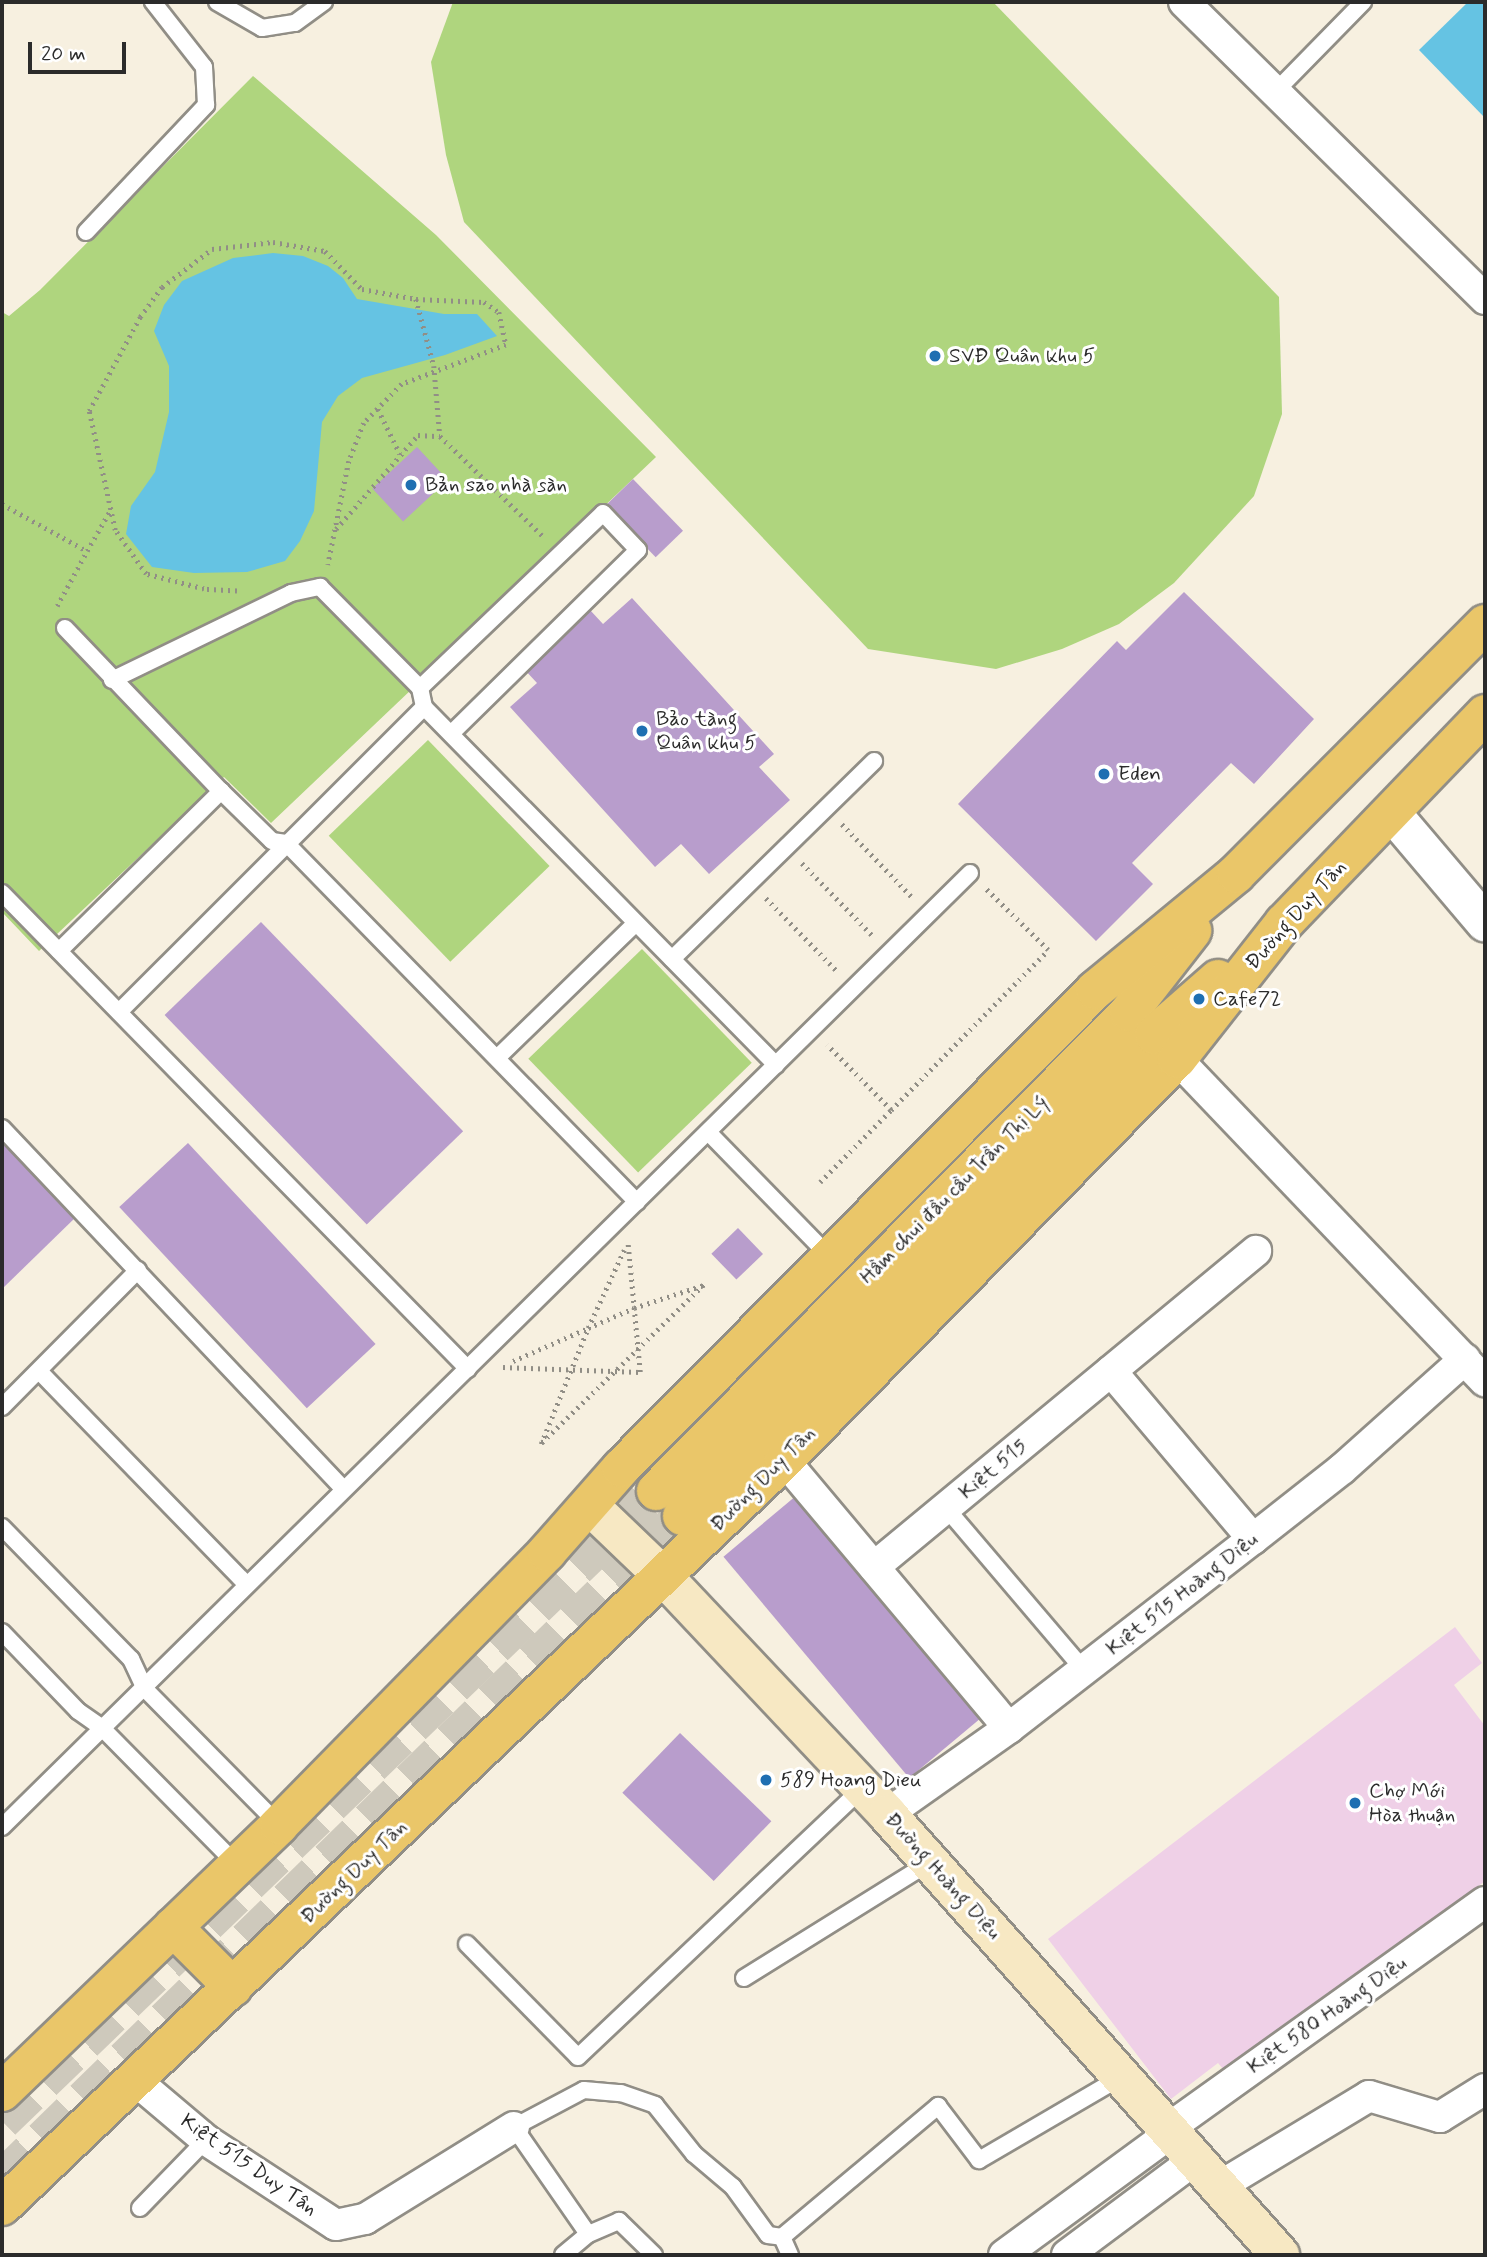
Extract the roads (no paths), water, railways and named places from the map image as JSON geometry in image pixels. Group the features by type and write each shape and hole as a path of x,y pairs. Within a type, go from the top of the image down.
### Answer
{"main road":[{"path":"2,2092 278,1825 590,1506 621,1468 1095,990 1236,874 1485,624"},
{"name":"Đường Duy Tân","path":"2,2206 784,1460 1177,1059 1284,923 1485,714"},
{"name":"Hầm chui đầu cầu Trần Thị Lý","path":"1236,874 1129,1012 669,1504 1154,1035 1284,923"},
{"name":"Đường Hoàng Diệu","path":"590,1506 664,1577 875,1801 1280,2255"},
{"path":"173,1927 233,1987"}],"street":[{"path":"1184,2 1485,299"},
{"path":"1391,812 1485,923"},
{"path":"1177,1059 1475,1359 1485,1381"},
{"name":"Kiệt 515","path":"874,1567 1256,1251"},
{"name":"Kiệt 515 Hoàng Diệu","path":"875,1801 1009,1728 1342,1469 1475,1359"},
{"path":"1111,1371 1253,1539"},
{"path":"784,1460 1009,1728"},
{"name":"Kiệt 580 Hoàng Diệu","path":"1189,2151 1485,1902"},
{"name":"Kiệt 515 Duy Tân","path":"135,2080 205,2140 336,2225 365,2219 514,2127"},
{"path":"1004,2255 1189,2151 1369,2096 1440,2117 1485,2089"},
{"path":"1067,2255 1189,2151"}],"lane":[{"path":"86,232 206,105 204,67 153,2"},
{"path":"217,2 262,28 295,23 324,2"},
{"path":"1275,92 1363,2"},
{"path":"420,688 603,513 639,550 451,734"},
{"path":"112,680 291,593 320,587 420,688 424,707 776,1065"},
{"path":"65,628 220,791 272,841 286,843 637,1202"},
{"path":"119,1012 424,707"},
{"path":"672,959 874,761"},
{"path":"60,951 220,791"},
{"path":"3,1823 145,1689 343,1489 970,873"},
{"path":"2,892 468,1369"},
{"path":"498,1057 636,923"},
{"path":"2,1128 343,1489"},
{"path":"708,1132 830,1257"},
{"path":"2,1407 138,1270"},
{"path":"39,1371 247,1585"},
{"path":"946,1508 1084,1670"},
{"path":"2,1527 131,1659 145,1689 278,1825"},
{"path":"2,1632 78,1712 102,1728 237,1865"},
{"path":"467,1944 578,2057 875,1801"},
{"path":"744,1978 930,1862"},
{"path":"587,2234 514,2127 584,2090 621,2093 655,2105 694,2154 733,2187 768,2235 782,2237 937,2106 979,2160 1122,2076"},
{"path":"140,2208 205,2140"},
{"path":"563,2255 587,2234 619,2221 654,2255"},
{"path":"782,2237 790,2255"}],"water":[{"path":"1468,2 1485,2 1485,118 1419,50"},
{"path":"273,253 303,256 328,266 343,278 357,299 444,314 477,314 497,336 445,355 362,378 338,396 322,422 314,511 300,541 285,561 247,572 194,573 152,567 126,534 131,506 155,472 169,412 169,366 154,331 164,305 182,281 233,258"}],"tunnel":[{"path":"2,2121 656,1491"},
{"path":"2,2179 682,1516"}],"place":[{"name":"SVĐ Quân khu 5","path":"935,356"},
{"name":"Bản sao nhà sàn","path":"411,485"},
{"name":"Bảo tàng Quân khu 5","path":"642,731"},
{"name":"Eden","path":"1104,774"},
{"name":"Cafe72","path":"1199,999"},
{"name":"589 Hoang Dieu","path":"766,1780"},
{"name":"Chợ Mới Hòa thuận","path":"1355,1803"}]}
